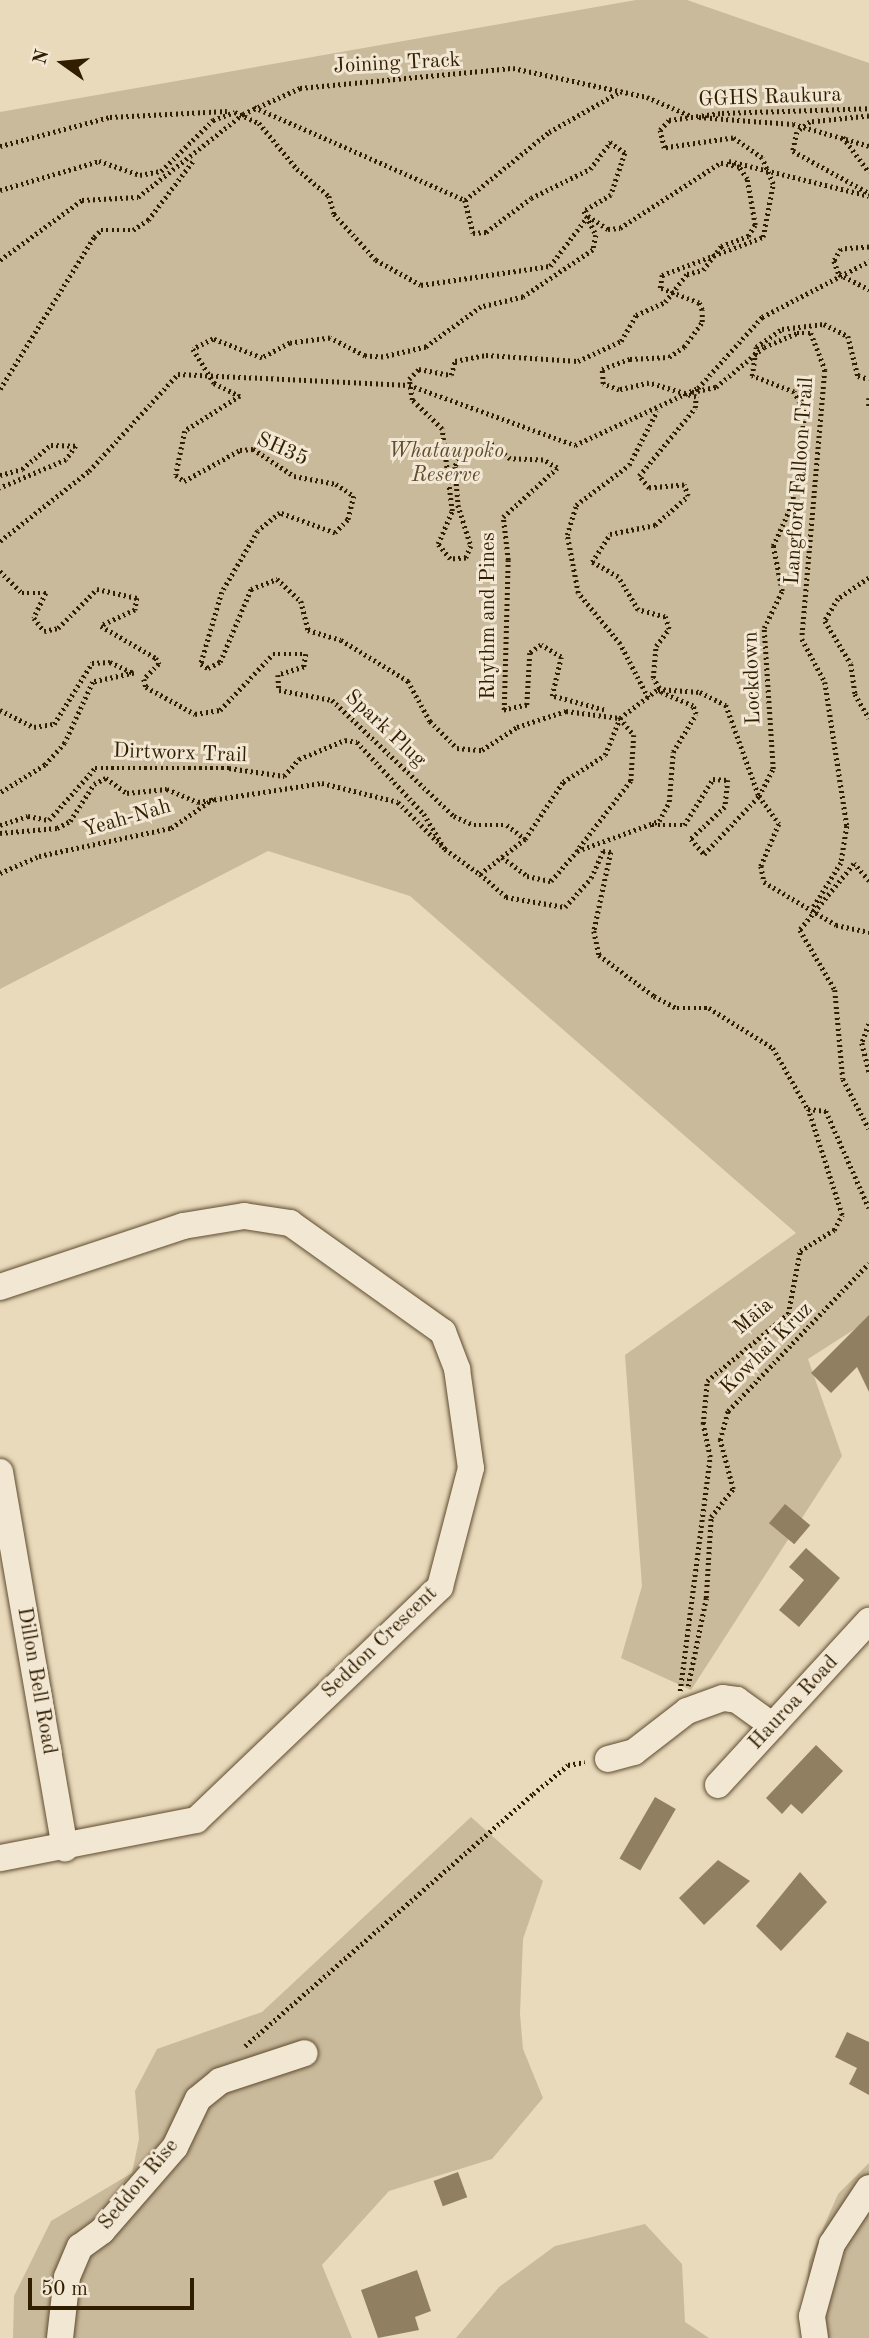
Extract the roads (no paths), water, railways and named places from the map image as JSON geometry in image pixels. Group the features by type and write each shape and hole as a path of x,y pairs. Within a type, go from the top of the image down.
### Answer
{"street":[{"name":"Seddon Crescent","path":"0,1287 183,1226 244,1216 290,1223 443,1332 457,1369 471,1468 440,1587 196,1820 65,1848 0,1858"},
{"name":"Dillon Bell Road","path":"0,1472 65,1848"},
{"name":"Hauroa Road","path":"719,1785 869,1621"},
{"path":"608,1759 634,1752 680,1717 723,1698 737,1700 773,1726"},
{"name":"Seddon Rise","path":"60,2338 67,2277 80,2246 102,2231 175,2147 198,2099 220,2081 305,2053"},
{"path":"815,2338 812,2316 832,2244 869,2188"}],"park label":[{"name":"Whataupoko Reserve","path":"446,464"}]}
